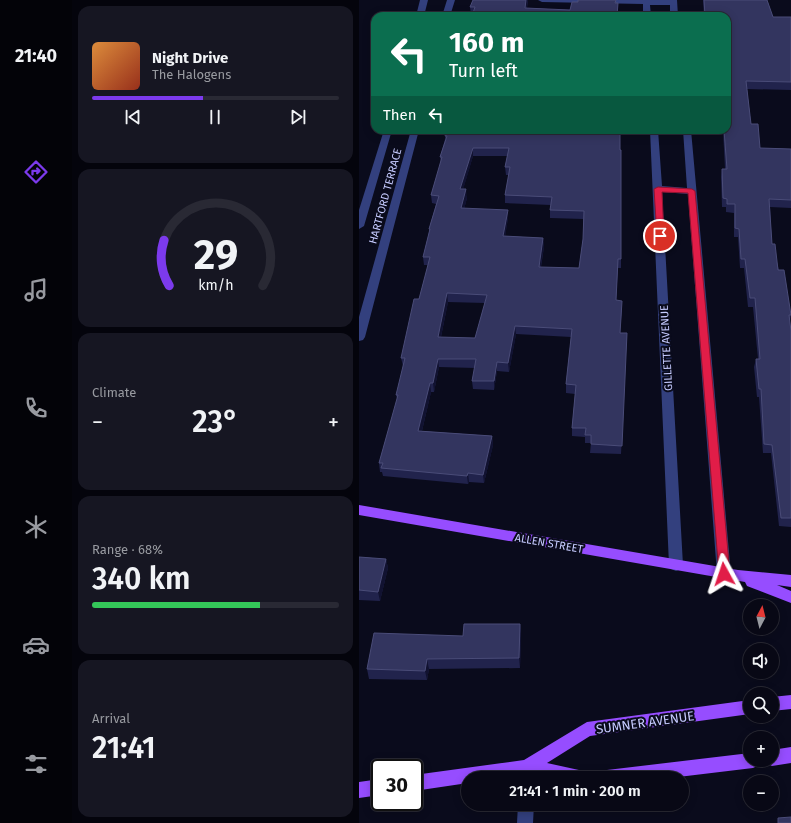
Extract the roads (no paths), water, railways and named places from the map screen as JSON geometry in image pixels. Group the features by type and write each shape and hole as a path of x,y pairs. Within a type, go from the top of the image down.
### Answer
{"main road":[{"name":"ALLEN STREET","path":"359,510 731,575 791,581"},
{"name":"ALLEN STREET","path":"731,575 791,597"},
{"path":"779,703 791,702"},
{"name":"SUMNER AVENUE","path":"530,771 587,729 743,708"},
{"path":"779,757 791,755"},
{"path":"664,771 743,761"},
{"name":"SUMNER AVENUE","path":"423,781 461,778"},
{"path":"359,790 371,788"}],"street":[{"path":"421,12 424,0"},
{"path":"448,12 451,0"},
{"path":"542,0 673,1 674,12"},
{"path":"646,1 647,12"},
{"name":"HARTFORD TERRACE","path":"359,226 387,134"},
{"name":"HARTFORD TERRACE","path":"359,337 414,134"},
{"name":"GILLETTE AVENUE","path":"654,134 676,565"},
{"path":"687,134 731,575"},
{"path":"658,189 692,191"},
{"path":"525,823 526,811"}]}
